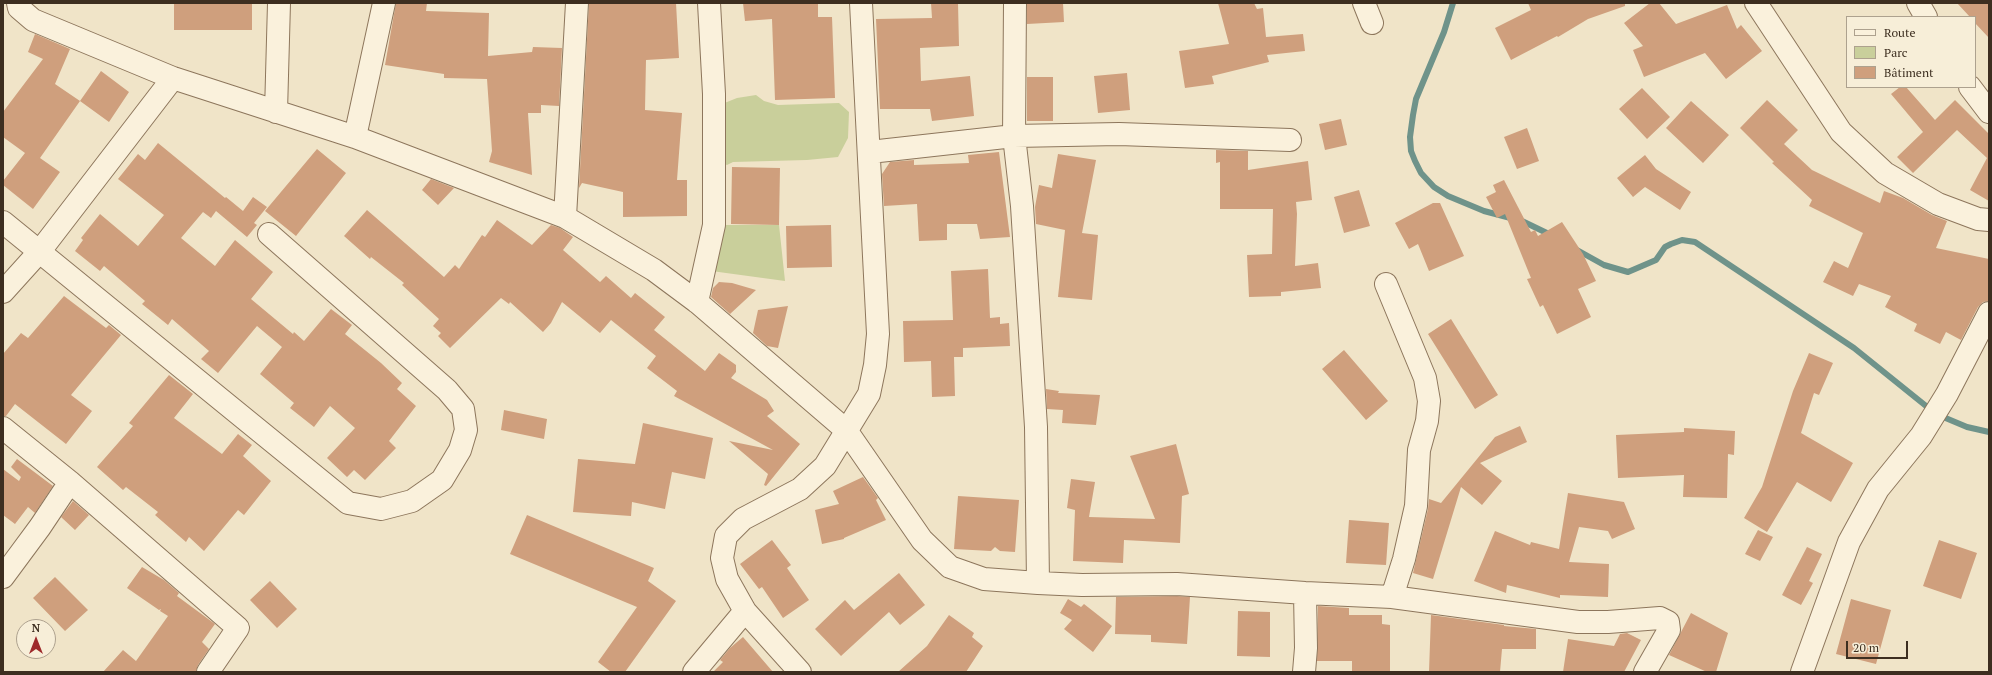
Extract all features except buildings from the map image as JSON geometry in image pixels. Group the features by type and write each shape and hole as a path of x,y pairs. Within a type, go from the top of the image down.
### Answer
{"street":[{"path":"18,3 19,8 33,20 173,78 355,137 565,217 654,270 697,302 846,430 922,540 950,567 984,579 1082,585 1177,584 1305,593 1392,597 1578,622 1608,622 1660,618 1668,622 1669,630 1645,672"},
{"path":"276,112 278,3"},
{"path":"355,137 384,3"},
{"path":"565,217 577,3"},
{"path":"697,302 714,225 714,94 709,3"},
{"path":"800,672 745,611 727,580 722,558 726,536 743,519 800,488 825,466 869,394 876,358 878,334 870,152 861,3"},
{"path":"1015,3 1014,136 1022,206 1035,419 1038,583"},
{"path":"1756,3 1841,132 1884,173 1938,204 1978,219 1989,220"},
{"path":"1918,3 1925,16"},
{"path":"3,292 40,251 173,78"},
{"path":"1971,88 1989,112"},
{"path":"870,152 1014,136 1119,134 1290,140"},
{"path":"3,222 348,503 381,509 412,501 442,480 460,450 466,430 463,409 447,390 269,234"},
{"path":"1386,284 1425,378 1429,401 1427,421 1420,450 1416,506 1404,559 1392,597"},
{"path":"1802,672 1848,542 1878,488 1921,436 1947,394 1989,313"},
{"path":"3,428 70,482 238,628 208,672"},
{"path":"3,577 40,527 70,482"},
{"path":"1304,672 1306,648 1305,593"},
{"path":"694,672 745,611"}],"green space":[{"path":"756,95 764,101 778,105 839,103 849,112 848,138 838,157 807,160 733,162 727,165 706,157 702,112 737,98"},
{"path":"714,225 779,225 785,281 704,270"}],"waterway":[{"path":"1453,3 1444,32 1416,99 1410,137 1411,151 1415,161 1421,173 1434,187 1448,196 1484,211 1522,221 1551,235"},
{"path":"1577,250 1604,265 1628,272 1656,260 1665,247 1671,244 1682,240 1695,242 1854,348 1936,414 1967,427 1989,432"}]}
